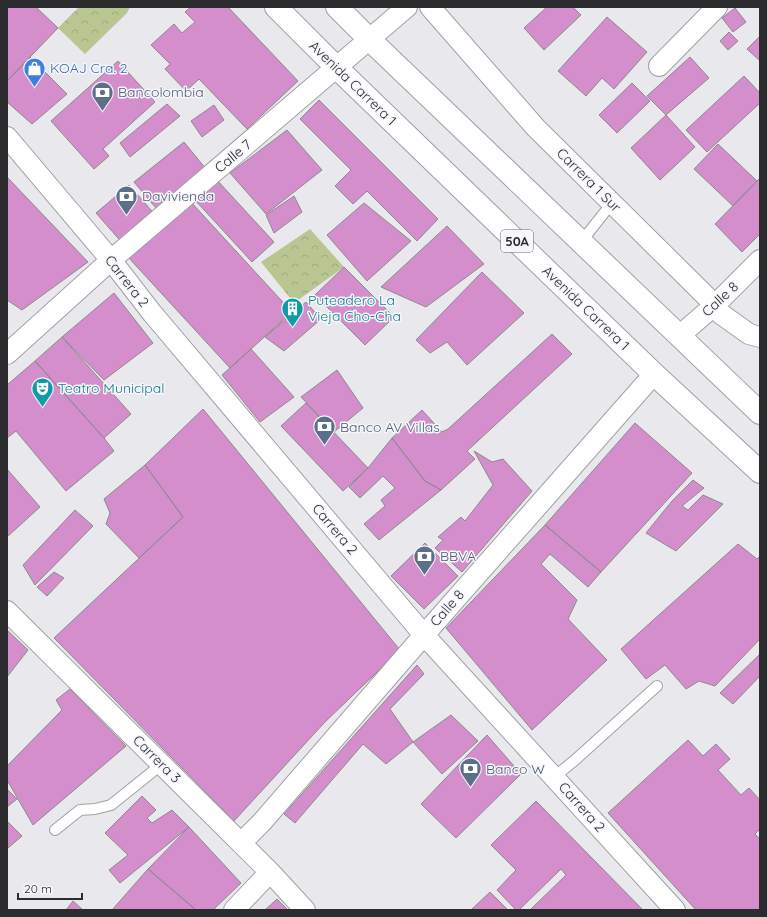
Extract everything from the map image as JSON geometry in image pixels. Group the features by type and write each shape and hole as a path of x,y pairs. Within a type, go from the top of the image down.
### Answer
{"main road":[{"name":"Avenida Carrera 1","path":"276,7 337,68 654,374 760,472"},
{"path":"337,7 369,40 760,413"}],"street":[{"name":"Calle 7","path":"7,354 111,260 407,7"},
{"name":"Carrera 1 Sur","path":"430,7 536,128 715,305 721,314 749,334 760,337"},
{"path":"659,66 717,7"},
{"name":"Carrera 2","path":"7,137 111,260 152,313 424,635 676,910"},
{"name":"Calle 8","path":"679,336 715,305 760,260"},
{"name":"Calle 8","path":"241,843 654,374"},
{"name":"Carrera 3","path":"7,611 270,872 305,910"},
{"path":"234,910 270,872"}],"lane":[{"path":"581,242 612,203"},
{"path":"554,777 657,686"},
{"path":"55,830 80,810 95,809 111,805 162,764"}],"green space":[{"path":"79,7 130,7 127,13 85,54 58,28"},
{"path":"310,229 344,267 294,303 261,262"}],"building":[{"path":"7,7 36,7 58,28 7,81"},
{"path":"191,7 228,7 298,81 247,129 199,79 186,91 165,69 170,64 151,45 174,24 182,33 195,22 185,12"},
{"path":"547,7 573,7 581,15 544,50 524,28"},
{"path":"735,8 746,22 733,32 722,18"},
{"path":"607,17 647,52 614,89 602,78 586,96 558,71"},
{"path":"729,32 738,41 728,50 720,41"},
{"path":"759,37 760,38 760,61 747,49"},
{"name":"KOAJ Cra. 2","path":"30,57 67,94 32,124 7,102 7,81"},
{"path":"690,57 709,78 666,115 647,96"},
{"name":"Bancolombia","path":"118,61 155,102 103,149 109,156 94,169 51,121"},
{"path":"744,76 760,93 760,103 707,152 686,130"},
{"path":"632,83 650,101 617,133 599,115"},
{"path":"319,100 438,219 417,241 367,191 353,204 335,186 351,170 300,119"},
{"path":"167,104 180,116 130,157 120,143"},
{"path":"214,105 224,120 202,137 191,121"},
{"path":"666,115 695,147 660,180 631,148"},
{"path":"287,130 322,170 266,214 230,173"},
{"path":"184,142 210,174 161,214 134,182"},
{"path":"718,144 757,181 733,206 694,169"},
{"path":"7,177 88,262 22,310 7,300"},
{"path":"760,178 760,234 742,252 715,224"},
{"path":"216,179 274,242 252,262 194,199"},
{"name":"Davivienda","path":"129,185 158,218 125,246 96,213"},
{"path":"294,196 302,212 274,233 266,215"},
{"path":"190,201 292,312 230,368 128,257"},
{"path":"364,203 411,241 367,281 327,235"},
{"path":"447,226 484,264 426,307 381,287"},
{"path":"344,267 394,317 365,345 315,295"},
{"path":"482,272 524,313 467,365 447,342 430,353 416,340"},
{"path":"114,293 153,343 104,380 62,337"},
{"name":"Puteadero La Vieja Cho-Cha","path":"306,302 321,319 284,351 265,337"},
{"path":"552,334 572,354 467,451 475,459 441,490 425,481 392,438 422,410 442,432 448,429"},
{"path":"62,337 131,414 104,438 35,361"},
{"path":"251,349 294,397 260,422 222,375"},
{"name":"Teatro Municipal","path":"35,361 114,451 66,491 16,431 7,438 7,385"},
{"path":"337,370 363,408 334,432 301,397"},
{"name":"Banco AV Villas","path":"306,403 368,468 343,491 281,426"},
{"path":"203,409 400,650 325,722 234,821 54,638 183,517 145,465"},
{"path":"635,423 692,473 601,572 545,525"},
{"path":"392,438 425,481 441,490 379,540 364,524 385,506 381,500 395,488 383,476 360,498 349,487 368,468"},
{"path":"474,451 492,462 503,459 532,491 462,572 435,548 443,540 438,537 461,517 465,521 493,485"},
{"path":"145,465 183,517 139,558 106,524 110,513 104,499"},
{"path":"7,469 40,507 7,537"},
{"path":"693,480 704,488 682,506 688,510 703,495 723,504 676,551 646,533 672,501"},
{"path":"75,510 93,526 35,585 23,565"},
{"path":"545,525 601,572 588,587 550,554 541,564 577,600 568,619 607,660 532,730 446,628"},
{"name":"BBVA","path":"425,543 458,576 424,609 391,576"},
{"path":"738,544 757,559 760,556 760,639 715,686 699,681 686,689 665,665 646,679 621,649"},
{"path":"54,572 64,578 47,596 37,587"},
{"path":"7,630 28,650 7,677"},
{"path":"760,654 760,676 733,704 720,693"},
{"path":"417,665 424,674 390,709 413,742 386,764 363,744 295,823 284,814"},
{"path":"70,689 126,746 33,825 7,780 7,766 62,710 56,700"},
{"path":"451,715 478,741 442,774 413,742"},
{"name":"Banco W","path":"487,735 521,774 456,838 421,804"},
{"path":"688,740 703,756 716,744 730,759 718,770 741,795 749,788 760,800 760,829 755,834 760,839 760,910 696,910 608,813"},
{"path":"7,789 17,799 7,807"},
{"path":"142,796 156,810 147,818 152,823 172,810 189,827 120,883 109,870 128,855 105,833"},
{"path":"536,801 643,910 530,910 566,875 561,869 519,910 516,910 497,890 516,870 491,845"},
{"path":"7,821 22,836 8,848 7,847"},
{"path":"189,827 241,883 213,910 196,910 148,869"},
{"path":"148,869 196,910 112,910"},
{"path":"490,892 508,910 471,910"},
{"path":"277,899 288,910 265,910"},
{"path":"73,901 83,910 66,910"}],"place":[{"name":"KOAJ Cra. 2","path":"34,88"},
{"name":"Bancolombia","path":"103,112"},
{"name":"Davivienda","path":"127,216"},
{"name":"Puteadero La Vieja Cho-Cha","path":"293,328"},
{"name":"Teatro Municipal","path":"42,408"},
{"name":"Banco AV Villas","path":"325,446"},
{"name":"BBVA","path":"425,576"},
{"name":"Banco W","path":"471,788"}]}
